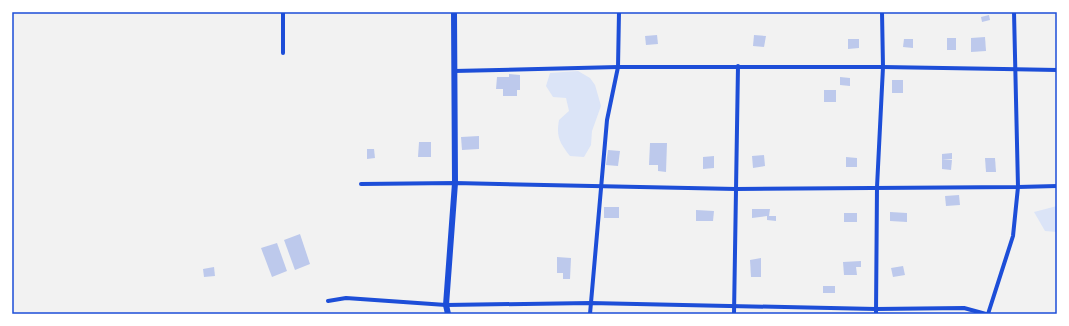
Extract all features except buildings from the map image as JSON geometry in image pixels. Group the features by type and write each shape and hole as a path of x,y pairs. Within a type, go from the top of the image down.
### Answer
{"street":[{"path":"283,12 283,53"},
{"path":"448,314 446,305 455,183 454,12"},
{"path":"590,314 600,186 607,120 618,66 619,12"},
{"path":"876,314 877,187 883,67 882,12"},
{"path":"328,300 346,298 446,305 590,303 876,309 964,308 987,314 1013,236 1018,187 1014,12"},
{"path":"454,72 618,66 883,67 1057,70"},
{"path":"734,314 738,66"},
{"path":"361,184 455,183 736,189 1057,186"}],"shaded area":[{"path":"578,71 590,78 595,85 601,106 592,131 591,145 584,157 570,156 561,143 558,126 559,120 569,111 566,98 553,97 546,86 550,73"},
{"path":"1057,206 1057,232 1045,231 1034,212"}]}
